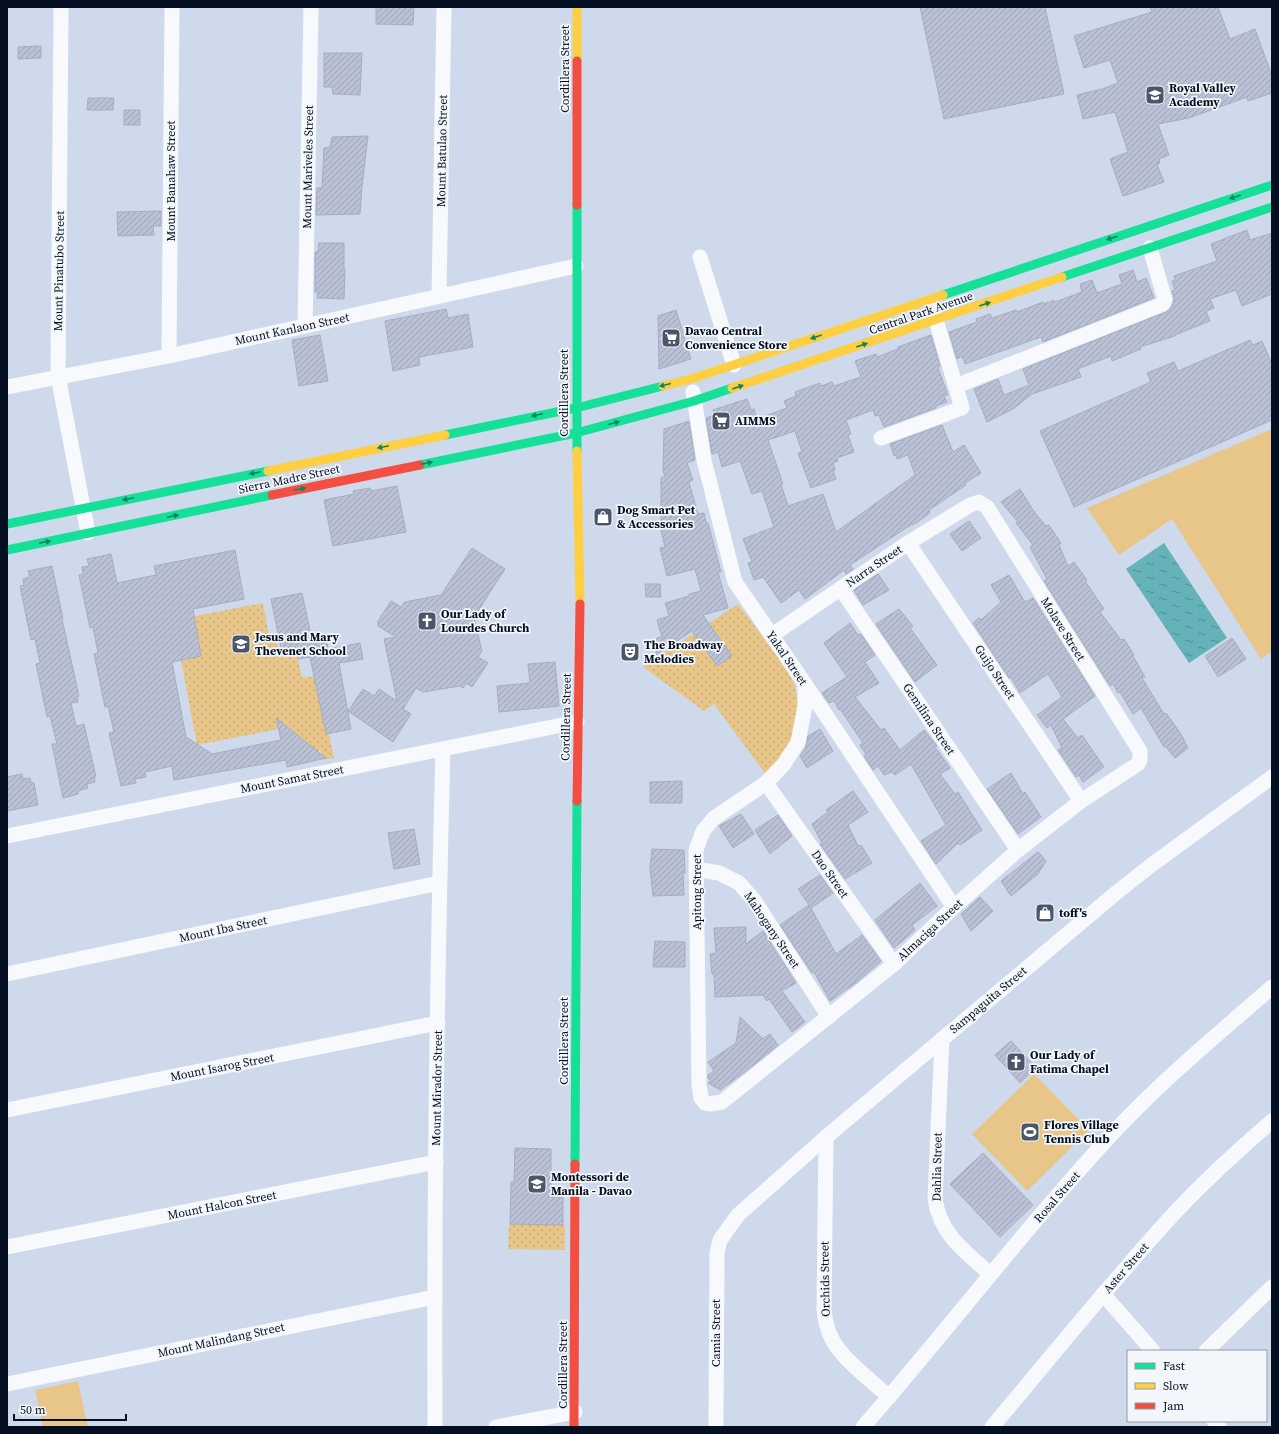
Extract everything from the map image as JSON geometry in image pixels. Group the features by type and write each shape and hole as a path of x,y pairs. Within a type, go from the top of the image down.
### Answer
{"street":[{"name":"Mount Pinatubo Street","path":"62,7 58,376 88,533"},
{"name":"Mount Banahaw Street","path":"169,356 172,7"},
{"name":"Mount Mariveles Street","path":"305,326 311,7"},
{"name":"Mount Batulao Street","path":"439,296 444,7"},
{"name":"Cordillera Street","path":"574,1427 577,722 580,595 576,433 577,7"},
{"name":"Central Park Avenue","path":"576,408 691,379 1272,184"},
{"name":"Central Park Avenue","path":"576,433 694,401 1272,206"},
{"path":"956,386 1159,307 1165,300 1150,248"},
{"path":"700,257 734,364"},
{"name":"Mount Kanlaon Street","path":"7,387 58,376 169,356 576,266"},
{"path":"880,438 962,408 930,298"},
{"name":"Yakal Street","path":"691,379 704,460 735,582 954,907"},
{"name":"Sierra Madre Street","path":"7,524 576,408"},
{"name":"Sierra Madre Street","path":"7,550 576,433"},
{"name":"Narra Street","path":"772,635 908,543 970,505 978,502"},
{"name":"Molave Street","path":"978,502 985,505 991,514 1140,751 1140,760"},
{"name":"Guijo Street","path":"908,543 1081,801"},
{"name":"Gemilina Street","path":"841,589 1018,850"},
{"name":"Apitong Street","path":"722,1102 710,1104 705,1103 701,1098 699,1085 696,850 703,831 714,818 766,783 784,764 798,742 805,706 805,684"},
{"name":"Mount Samat Street","path":"7,836 577,722"},
{"name":"Mount Mirador Street","path":"435,1427 439,884 443,749"},
{"name":"Almaciga Street","path":"722,1102 894,964 954,907 1018,850 1081,801 1138,764 1140,760"},
{"name":"Sampaguita Street","path":"720,1240 738,1215 826,1137 942,1039 1150,866 1272,777"},
{"name":"Dao Street","path":"766,783 894,964"},
{"name":"Mahogany Street","path":"696,870 719,873 740,883 754,900 829,1017"},
{"name":"Mount Iba Street","path":"7,974 439,884"},
{"name":"Rosal Street","path":"863,1427 990,1274 1111,1135 1167,1079 1272,987"},
{"name":"Mount Isarog Street","path":"7,1110 438,1023"},
{"name":"Dahlia Street","path":"942,1039 935,1199 937,1212 943,1226 952,1239 990,1274"},
{"name":"Aster Street","path":"992,1427 1103,1294 1169,1219 1236,1152 1272,1121"},
{"name":"Orchids Street","path":"826,1137 824,1309 826,1325 832,1340 842,1354 889,1397"},
{"name":"Mount Halcon Street","path":"7,1247 436,1162"},
{"name":"Camia Street","path":"716,1427 716,1270 717,1253 720,1240"},
{"path":"1207,1350 1272,1287"},
{"path":"1103,1294 1152,1350"},
{"name":"Mount Malindang Street","path":"7,1384 435,1297"},
{"path":"496,1427 575,1412"}],"shaded area":[{"path":"1272,429 1272,651 1261,659 1172,519 1119,555 1087,508"},
{"path":"263,603 269,635 275,634 280,658 297,655 302,678 314,676 326,734 329,733 334,758 323,760 321,750 317,751 285,725 278,726 279,729 197,745 181,660 201,656 196,625 174,620"},
{"path":"738,604 787,669 794,683 797,696 798,713 795,730 790,743 767,776 714,704 704,711 643,667"},
{"name":"Flores Village Tennis Club","path":"1034,1074 1089,1130 1027,1191 972,1134"},
{"path":"509,1224 565,1225 565,1250 508,1249"},
{"path":"78,1381 88,1427 43,1427 35,1390"}],"water":[{"path":"1164,543 1227,638 1189,663 1126,569"}],"building":[{"path":"376,7 414,7 413,25 376,24"},
{"path":"920,7 1045,7 1064,94 944,119"},
{"path":"1150,7 1218,7 1230,39 1255,29 1272,76 1272,93 1248,101 1247,97 1189,118 1158,124 1169,155 1159,159 1160,163 1157,164 1164,182 1123,196 1110,159 1128,152 1115,112 1083,119 1077,95 1102,89 1118,83 1110,60 1084,68 1074,36 1152,12"},
{"path":"41,46 41,58 18,59 18,47"},
{"path":"324,53 362,53 360,95 333,94 332,87 324,87"},
{"path":"88,98 114,98 113,110 87,110"},
{"path":"124,110 140,110 140,125 124,125"},
{"path":"368,136 360,214 316,215 317,188 322,188 324,148 330,147 332,137"},
{"path":"161,211 161,226 153,226 154,235 118,236 117,212"},
{"path":"1247,230 1250,240 1272,233 1272,294 1242,306 1236,290 1210,299 1214,308 1206,311 1210,321 1175,336 1140,347 1141,349 1112,361 1111,356 1078,369 1081,377 1032,394 1013,409 987,422 974,389 998,379 1004,395 1029,385 1023,369 1166,312 1171,308 1173,303 1174,298 1172,291 1175,290 1172,281 1175,280 1174,276 1217,261 1211,244"},
{"path":"319,243 344,243 344,299 317,298 318,292 315,292 315,252 318,252"},
{"path":"1133,270 1137,282 1146,278 1154,298 1043,342 1041,337 965,364 962,356 957,359 949,332 977,322 976,319 990,314 992,318 1016,310 1017,312 1043,302 1044,304 1054,300 1055,302 1082,292 1080,284 1092,280 1097,293 1122,284 1119,275"},
{"path":"446,309 448,318 468,314 473,347 419,357 420,365 393,371 385,321"},
{"name":"Davao Central Convenience Store","path":"676,310 691,359 659,369 658,316"},
{"path":"320,335 328,381 299,386 292,340"},
{"path":"931,335 940,366 938,368 948,395 944,396 947,402 936,406 936,408 884,427 879,415 875,416 873,410 846,420 851,434 848,435 854,452 837,458 838,461 833,463 835,470 833,471 836,479 811,488 798,453 802,452 795,431 768,440 783,484 781,484 788,506 823,494 836,532 915,475 908,455 897,459 896,455 894,456 890,444 942,425 953,452 964,445 981,473 929,510 930,513 913,525 912,524 850,565 853,569 846,574 844,570 805,599 799,590 781,603 763,577 754,580 748,563 752,562 743,539 774,527 762,491 752,494 740,461 722,467 718,452 712,454 706,418 715,415 713,410 747,399 751,410 754,409 757,419 787,408 784,401 796,396 795,392 820,383 821,386 832,382 834,386 861,377 855,361 876,354 877,357 898,349 898,347"},
{"path":"1250,340 1253,345 1262,341 1272,364 1272,420 1074,507 1040,431 1151,382 1147,373 1174,362 1178,371"},
{"path":"689,421 695,460 687,463 693,480 689,482 698,514 704,513 706,523 708,523 721,572 718,572 728,608 703,615 732,656 717,666 692,631 656,655 657,638 662,637 657,620 669,616 665,603 701,591 695,569 667,576 660,548 665,547 661,530 661,478 665,476 663,471 664,429"},
{"path":"397,486 406,532 333,546 324,500 354,494 353,491 370,488 371,491"},
{"path":"1020,489 1035,513 1046,526 1049,525 1061,543 1059,545 1068,566 1074,562 1087,580 1085,581 1104,609 1100,612 1121,640 1124,639 1145,677 1142,678 1164,714 1166,713 1181,734 1188,748 1175,758 1165,746 1164,747 1141,708 1133,714 1120,692 1118,693 1113,684 1110,686 1044,581 1047,579 1030,547 1033,545 1016,523 1018,522 1001,502"},
{"path":"969,521 981,538 962,551 950,534"},
{"name":"Our Lady of Lourdes Church","path":"472,548 505,569 474,617 482,651 478,657 488,663 472,687 466,683 463,688 460,686 423,692 416,688 403,709 411,714 393,742 348,711 363,689 374,696 379,689 397,701 384,639 396,637 378,626 378,621 391,601 401,607 405,602 441,595"},
{"path":"235,550 244,599 193,609 201,656 172,662 186,737 212,754 281,740 276,718 326,758 287,767 286,760 174,780 172,766 145,772 146,777 135,779 136,783 121,786 109,733 114,732 108,706 105,707 94,654 98,653 93,627 90,628 79,575 83,574 82,567 89,566 87,559 111,554 117,583 156,575 154,566"},
{"path":"52,566 79,696 77,697 78,702 71,703 76,726 84,724 96,777 94,777 95,782 87,784 88,788 78,791 78,794 63,798 52,744 57,744 50,716 47,717 36,664 40,663 35,639 31,640 20,586 24,585 23,579 30,577 28,571"},
{"path":"878,574 889,590 863,605 854,590"},
{"path":"1009,575 1025,602 1033,598 1095,696 1063,719 1078,738 1082,735 1104,767 1083,782 1079,775 1076,777 1058,750 1062,748 1051,725 1047,728 1037,715 1062,697 1048,674 1020,693 1011,677 1009,678 973,623 979,618 981,620 1001,602 991,585"},
{"path":"645,584 660,584 661,597 646,597"},
{"path":"302,593 312,640 326,637 328,649 360,643 363,659 339,663 351,729 326,734 310,657 298,659 296,650 282,653 271,599"},
{"path":"899,609 913,626 910,628 937,665 915,682 876,624"},
{"path":"850,623 858,635 861,634 875,655 865,662 879,683 855,697 881,730 884,728 900,750 924,730 937,746 935,747 950,768 940,774 955,794 958,792 982,830 960,845 958,843 936,864 921,841 946,825 911,764 895,775 892,772 884,775 878,766 873,770 864,756 866,754 860,745 863,743 834,701 829,703 822,693 847,677 824,643"},
{"path":"1232,638 1246,659 1218,677 1205,656"},
{"path":"555,662 559,706 499,712 497,686 530,683 528,664"},
{"path":"820,729 833,751 807,768 800,756 806,747 808,736"},
{"path":"1011,773 1023,794 1025,792 1041,817 1018,834 987,789"},
{"path":"22,774 23,779 30,778 31,783 34,783 38,805 7,811 7,777"},
{"path":"682,781 682,803 650,803 650,782"},
{"path":"853,791 868,812 848,825 858,846 861,845 872,863 845,879 820,844 822,843 812,824 828,812 826,810"},
{"path":"741,814 754,834 733,848 719,826"},
{"path":"778,815 792,836 770,854 755,830"},
{"path":"414,829 420,864 394,869 388,833"},
{"path":"652,849 684,850 684,895 653,896 650,868"},
{"path":"1038,852 1046,861 1038,874 1011,896 1001,881"},
{"path":"820,875 833,893 811,908 836,954 862,935 881,961 857,982 830,1001 814,972 812,973 780,925 809,905 798,889"},
{"path":"920,883 937,906 912,925 915,930 894,948 875,920"},
{"path":"980,897 993,911 971,931 961,914"},
{"path":"746,927 746,944 763,931 796,983 782,991 805,1022 792,1032 769,999 767,1001 763,995 715,997 714,974 712,974 710,954 716,953 714,928"},
{"path":"655,941 685,942 685,967 653,967"},
{"path":"740,1017 763,1039 770,1034 778,1045 720,1090 708,1083 711,1081 708,1078 708,1075 714,1071 708,1062 736,1043"},
{"name":"Our Lady of Fatima Chapel","path":"1011,1041 1036,1068 1020,1083 995,1055"},
{"path":"515,1148 551,1149 551,1197 563,1197 563,1225 510,1224 511,1182 514,1182"},
{"path":"983,1153 1033,1205 1000,1237 950,1184"}],"traffic: fast":[{"path":"943,295 1272,185"},
{"path":"577,205 577,451"},
{"path":"1062,277 1272,207"},
{"path":"445,435 576,408 663,386"},
{"path":"420,465 576,433 694,401 732,388"},
{"path":"7,524 268,471"},
{"path":"7,550 272,495"},
{"path":"575,1164 577,801"}],"traffic: slow":[{"path":"577,7 577,61"},
{"path":"732,388 1062,277"},
{"path":"663,386 691,379 943,295"},
{"path":"268,471 445,435"},
{"path":"577,451 580,604"}],"traffic: jam":[{"path":"577,61 577,205"},
{"path":"272,495 420,465"},
{"path":"577,801 580,604"},
{"path":"574,1427 575,1164"}],"place":[{"name":"Royal Valley Academy","path":"1155,95"},
{"name":"Davao Central Convenience Store","path":"671,338"},
{"name":"AIMMS","path":"721,421"},
{"name":"Dog Smart Pet & Accessories","path":"603,517"},
{"name":"Our Lady of Lourdes Church","path":"427,621"},
{"name":"Jesus and Mary Thevenet School","path":"241,644"},
{"name":"The Broadway Melodies","path":"630,652"},
{"name":"toff's","path":"1045,913"},
{"name":"Our Lady of Fatima Chapel","path":"1016,1062"},
{"name":"Flores Village Tennis Club","path":"1030,1132"},
{"name":"Montessori de Manila - Davao","path":"537,1184"}]}
